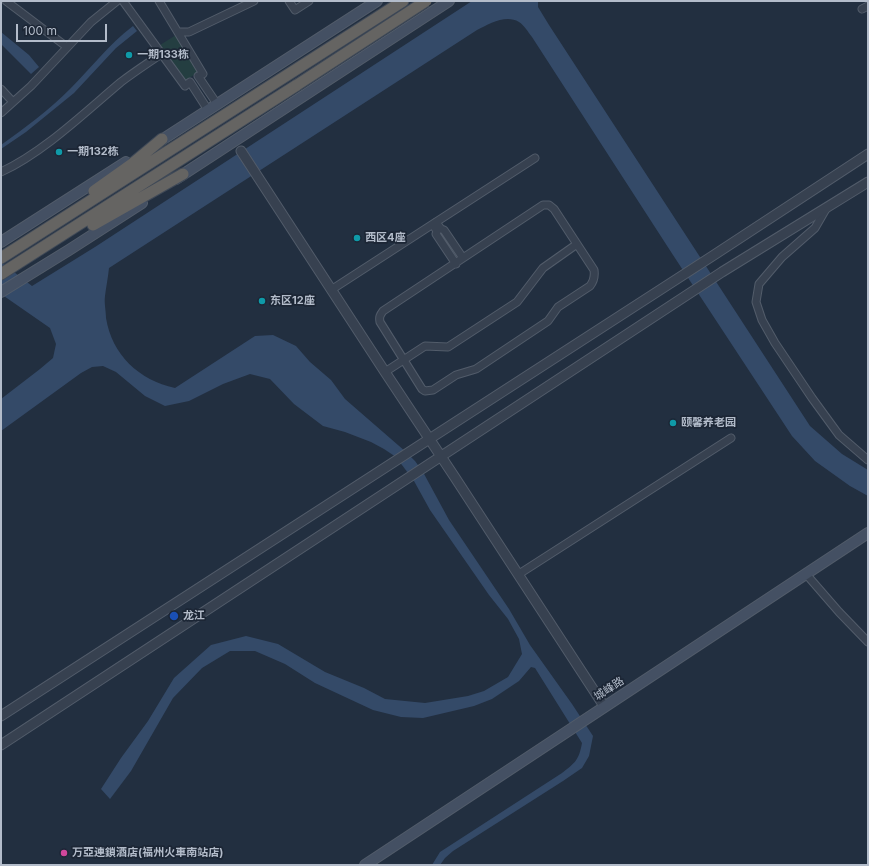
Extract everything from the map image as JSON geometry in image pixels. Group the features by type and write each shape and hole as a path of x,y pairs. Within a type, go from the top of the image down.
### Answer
{"highway":[{"path":"1,258 403,1"},
{"path":"1,274 33,255 425,1"},
{"path":"1,258 132,164 162,139"},
{"path":"33,255 67,240 183,174"}],"main road":[{"path":"1,242 377,1"},
{"path":"424,16 426,10 425,1"},
{"path":"1,292 124,214 449,1"},
{"name":"城峰路","path":"364,865 868,533"}],"street":[{"path":"6,1 67,47"},
{"path":"1,113 91,22 117,1"},
{"path":"123,1 185,86 190,82 208,110"},
{"path":"159,1 203,74 198,76 217,104"},
{"path":"178,32 189,32 254,1"},
{"path":"288,1 295,10 309,1"},
{"path":"1,172 13,167 43,146 86,113 122,81 161,54"},
{"path":"1,89 13,102"},
{"path":"235,141 604,706"},
{"path":"1,716 673,282 868,154"},
{"path":"331,290 534,158"},
{"path":"1,745 346,518 409,479 684,299 722,272 868,182"},
{"path":"543,205 549,205 554,209 578,244 594,270 595,276 590,286 558,307 548,321 476,369 456,375 429,391 422,389 380,322 379,318 383,311 543,205"},
{"path":"827,208 814,228 782,257 759,284 756,302 762,320 775,343 812,398 839,435 868,460"},
{"path":"434,223 444,230 463,258"},
{"path":"434,223 437,231 436,234 456,264"},
{"path":"385,372 425,346 448,347 517,302 543,268 578,244"},
{"path":"519,574 731,438"},
{"path":"806,574 839,612 868,642"}],"green space":[{"path":"176,35 198,72 185,81 160,45"}],"water":[{"path":"472,1 538,1 538,7 549,25 810,426 842,454 868,470 868,496 850,486 815,461 792,436 526,29 521,23 509,19 503,19 492,23 477,30 109,268 105,299 106,318 114,343 129,364 150,379 175,388 255,336 273,335 296,346 310,362 331,380 345,399 406,452 423,472 449,520 509,609 530,645 593,736 589,756 582,768 453,851 440,865 432,865 440,852 562,773 573,764 578,757 582,743 535,668 531,667 519,681 492,699 474,706 423,718 401,717 373,710 315,683 285,664 255,651 230,651 202,668 173,698 131,771 110,799 101,789 121,758 148,721 174,678 211,645 246,636 278,644 325,672 364,688 385,699 425,703 468,696 484,691 508,677 522,654 519,639 508,619 489,595 430,510 414,481 396,457 371,442 345,432 323,426 294,404 270,379 250,374 223,384 189,401 165,406 145,396 116,372 103,366 92,367 81,373 1,431 1,399 53,358 56,344 50,328 1,294 1,262 32,286 95,247"},
{"path":"133,26 137,31 116,48 74,93 26,132 1,149 1,145 62,97 108,48"},
{"path":"1,32 29,55 39,67 31,74 1,44"}],"place":[{"name":"一期133栋","path":"129,55"},
{"name":"一期132栋","path":"59,152"},
{"name":"西区4座","path":"357,238"},
{"name":"东区12座","path":"262,301"},
{"name":"颐馨养老园","path":"673,423"},
{"name":"龙江","path":"174,616"},
{"name":"万亞連鎖酒店(福州火車南站店)","path":"64,853"}]}
